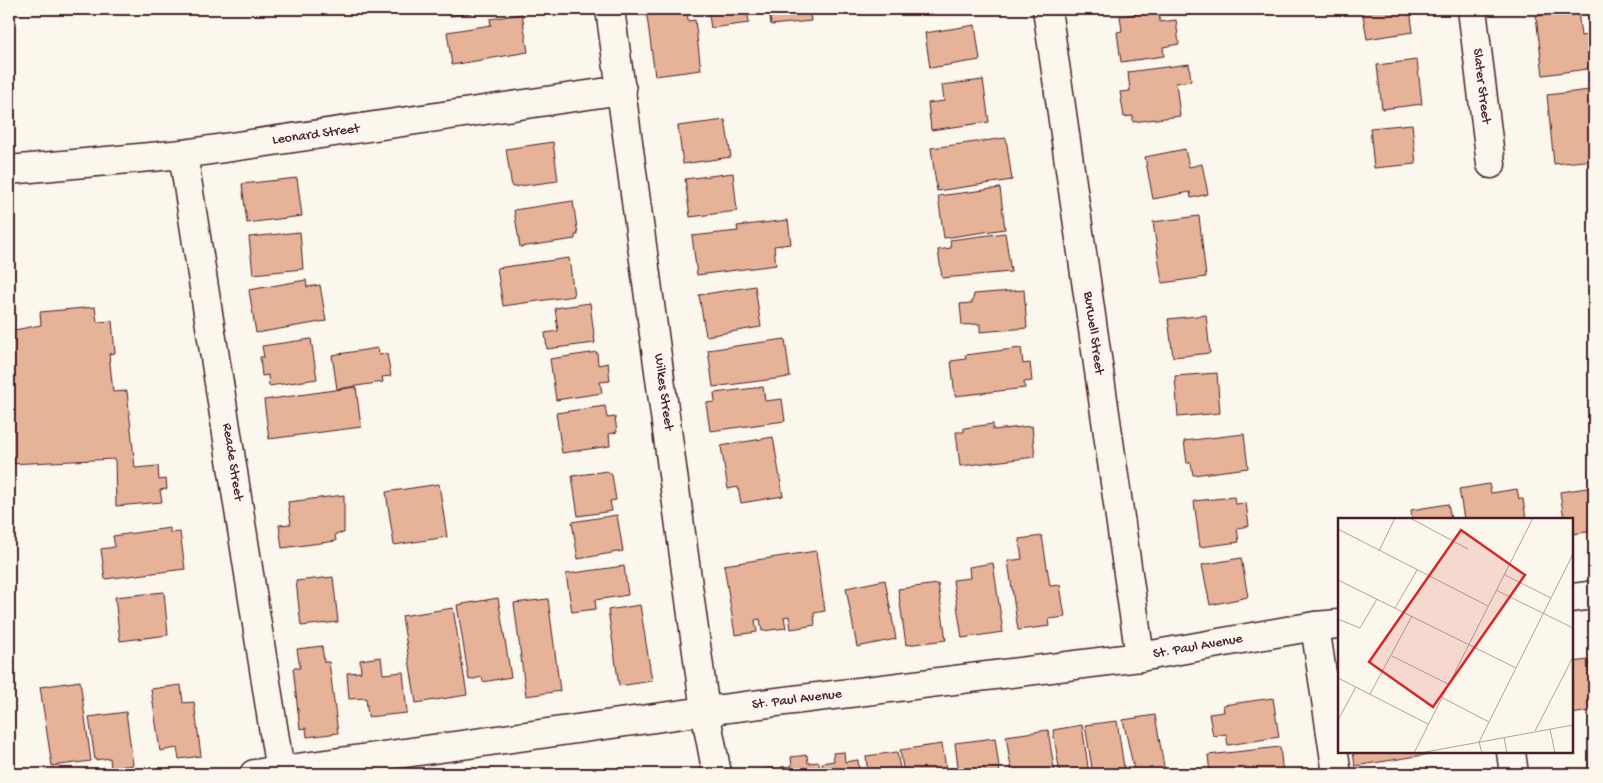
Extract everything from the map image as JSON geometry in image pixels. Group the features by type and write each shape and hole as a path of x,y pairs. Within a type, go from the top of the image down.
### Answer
{"street":[{"name":"Wilkes Street","path":"610,9 705,711 717,774"},
{"name":"Burwell Street","path":"1047,9 1140,657"},
{"name":"Slater Street","path":"1472,9 1491,164"},
{"name":"Leonard Street","path":"9,170 183,154 622,90"},
{"name":"Reade Street","path":"183,154 280,770"},
{"path":"1573,598 1594,595"},
{"name":"St. Paul Avenue","path":"254,774 705,711 1140,657 1327,625"},
{"path":"1327,625 1337,774"},
{"path":"1511,753 1514,774"}],"building":[{"path":"449,9 500,9 450,16"},
{"path":"646,9 687,9 688,21 695,20 701,70 655,76"},
{"path":"708,9 747,9 749,23 711,28"},
{"path":"769,9 809,9 811,21 771,25"},
{"path":"830,9 866,9 831,14"},
{"path":"1362,9 1410,9 1413,32 1367,39"},
{"path":"1159,11 1160,22 1176,20 1179,44 1163,47 1164,56 1121,62 1117,32 1122,31 1120,16"},
{"path":"1578,11 1581,36 1594,34 1594,68 1543,75 1536,16"},
{"path":"522,14 528,52 452,65 447,32 491,25 490,19"},
{"path":"975,25 980,60 930,68 925,33"},
{"path":"1417,60 1422,104 1382,109 1377,65"},
{"path":"1189,64 1191,81 1176,83 1180,116 1133,122 1133,116 1124,117 1120,92 1130,91 1128,72"},
{"path":"983,80 989,122 931,130 928,103 944,101 942,85"},
{"path":"1590,90 1594,131 1594,160 1554,164 1547,95"},
{"path":"725,120 731,157 683,164 678,126"},
{"path":"1412,124 1416,164 1374,168 1370,128"},
{"path":"1006,138 1012,180 937,191 931,148"},
{"path":"553,142 558,181 512,187 506,149"},
{"path":"1185,149 1189,167 1202,164 1208,194 1191,198 1190,192 1153,199 1145,157"},
{"path":"733,173 737,211 690,217 685,179"},
{"path":"297,178 302,216 247,223 242,184"},
{"path":"1000,188 1005,229 944,238 938,196"},
{"path":"573,201 578,235 575,235 575,239 520,247 514,210"},
{"path":"1199,216 1206,277 1162,283 1153,222"},
{"path":"788,220 791,244 774,246 776,265 697,275 692,236 738,231 737,226"},
{"path":"300,232 303,269 253,274 249,237"},
{"path":"1005,233 1011,272 942,278 938,250 951,248 950,240"},
{"path":"569,258 574,296 503,306 497,268"},
{"path":"306,280 307,287 320,285 326,321 256,333 249,290"},
{"path":"755,286 761,327 706,336 699,295"},
{"path":"1024,290 1027,328 980,332 980,324 962,325 960,304 972,303 974,294"},
{"path":"590,303 595,343 547,349 545,333 558,331 555,308"},
{"path":"95,307 97,322 112,321 115,353 109,354 113,392 127,391 135,468 158,466 159,480 166,479 167,489 160,490 162,502 116,506 115,459 9,464 9,331 41,325 40,312"},
{"path":"1206,315 1210,353 1173,357 1168,319"},
{"path":"311,339 317,379 269,386 268,375 262,376 260,357 264,357 262,346"},
{"path":"785,339 790,377 713,387 708,350"},
{"path":"378,348 379,355 387,354 391,376 382,377 383,382 337,389 332,355"},
{"path":"1021,348 1023,364 1030,363 1032,381 1024,382 1025,388 955,396 951,361 966,359 965,355"},
{"path":"597,352 598,365 608,363 610,381 600,382 602,393 556,400 550,359"},
{"path":"1217,373 1220,413 1178,417 1175,376"},
{"path":"356,387 361,427 269,439 264,400"},
{"path":"763,387 765,401 782,399 785,421 710,431 706,403 715,402 714,393"},
{"path":"605,406 607,418 615,417 617,432 609,434 610,446 562,453 556,413"},
{"path":"993,424 993,430 1032,426 1035,457 960,466 956,432 964,432 964,428"},
{"path":"1244,434 1248,468 1193,475 1191,463 1187,463 1184,441"},
{"path":"773,437 783,496 741,503 738,487 728,489 721,446"},
{"path":"607,471 612,475 616,500 610,501 612,511 578,516 572,476"},
{"path":"439,484 447,537 394,545 386,492"},
{"path":"1489,484 1491,493 1517,489 1519,499 1523,499 1526,518 1464,518 1459,489"},
{"path":"1594,487 1594,531 1573,534 1573,518 1564,518 1560,492"},
{"path":"344,495 344,533 335,534 336,541 282,548 279,525 291,524 288,502"},
{"path":"1234,497 1235,504 1246,503 1249,526 1237,528 1239,542 1200,547 1194,501"},
{"path":"1448,504 1451,518 1412,518 1411,510"},
{"path":"617,515 623,551 578,559 572,522"},
{"path":"170,528 170,533 180,532 185,569 105,579 101,549 115,547 113,536"},
{"path":"1042,536 1050,586 1060,585 1065,617 1049,619 1050,626 1018,630 1008,561 1022,559 1019,539"},
{"path":"816,551 825,611 814,613 815,625 791,629 789,616 784,617 786,628 762,631 760,619 755,620 757,632 735,635 724,565"},
{"path":"1241,558 1248,597 1210,605 1202,565"},
{"path":"993,563 1003,632 962,638 953,580 970,578 969,567"},
{"path":"624,566 628,595 595,600 596,609 572,612 566,574"},
{"path":"333,577 338,622 301,626 296,581"},
{"path":"885,580 896,639 857,647 846,588"},
{"path":"938,584 946,640 906,645 898,589"},
{"path":"164,592 168,635 120,641 115,597"},
{"path":"498,598 511,677 483,682 482,677 469,680 457,605"},
{"path":"548,599 560,691 526,696 514,603"},
{"path":"640,605 652,681 619,686 608,610"},
{"path":"453,608 467,695 416,703 402,616"},
{"path":"322,646 324,662 329,662 338,733 307,737 306,728 300,729 293,668 300,668 297,649"},
{"path":"381,657 383,674 403,672 407,713 368,717 366,698 349,699 347,673 361,672 360,660"},
{"path":"1588,660 1594,710 1573,714 1573,662"},
{"path":"80,681 91,761 52,766 40,687"},
{"path":"181,685 183,703 194,702 201,756 179,759 177,748 160,751 151,689"},
{"path":"1273,698 1279,737 1228,745 1226,734 1213,736 1209,714 1224,712 1223,705"},
{"path":"126,712 133,765 111,768 110,758 95,760 89,717"},
{"path":"1155,715 1165,772 1160,774 1135,774 1123,720"},
{"path":"1117,721 1125,774 1093,774 1085,725"},
{"path":"1082,725 1089,774 1060,774 1053,730"},
{"path":"1048,730 1055,774 1012,774 1006,736"},
{"path":"995,738 1000,774 959,774 955,743"},
{"path":"942,744 947,774 904,774 900,750"},
{"path":"1280,747 1283,774 1210,774 1208,755"},
{"path":"844,752 845,762 858,760 859,774 824,774 822,763 834,761 833,753"},
{"path":"897,752 901,774 868,774 866,756"},
{"path":"1353,753 1436,753 1355,766"},
{"path":"807,755 808,763 819,762 820,774 782,774 781,767 792,766 791,757"},
{"path":"1594,761 1594,774 1590,774 1589,762"},
{"path":"774,768 775,774 743,774 743,773"}]}
